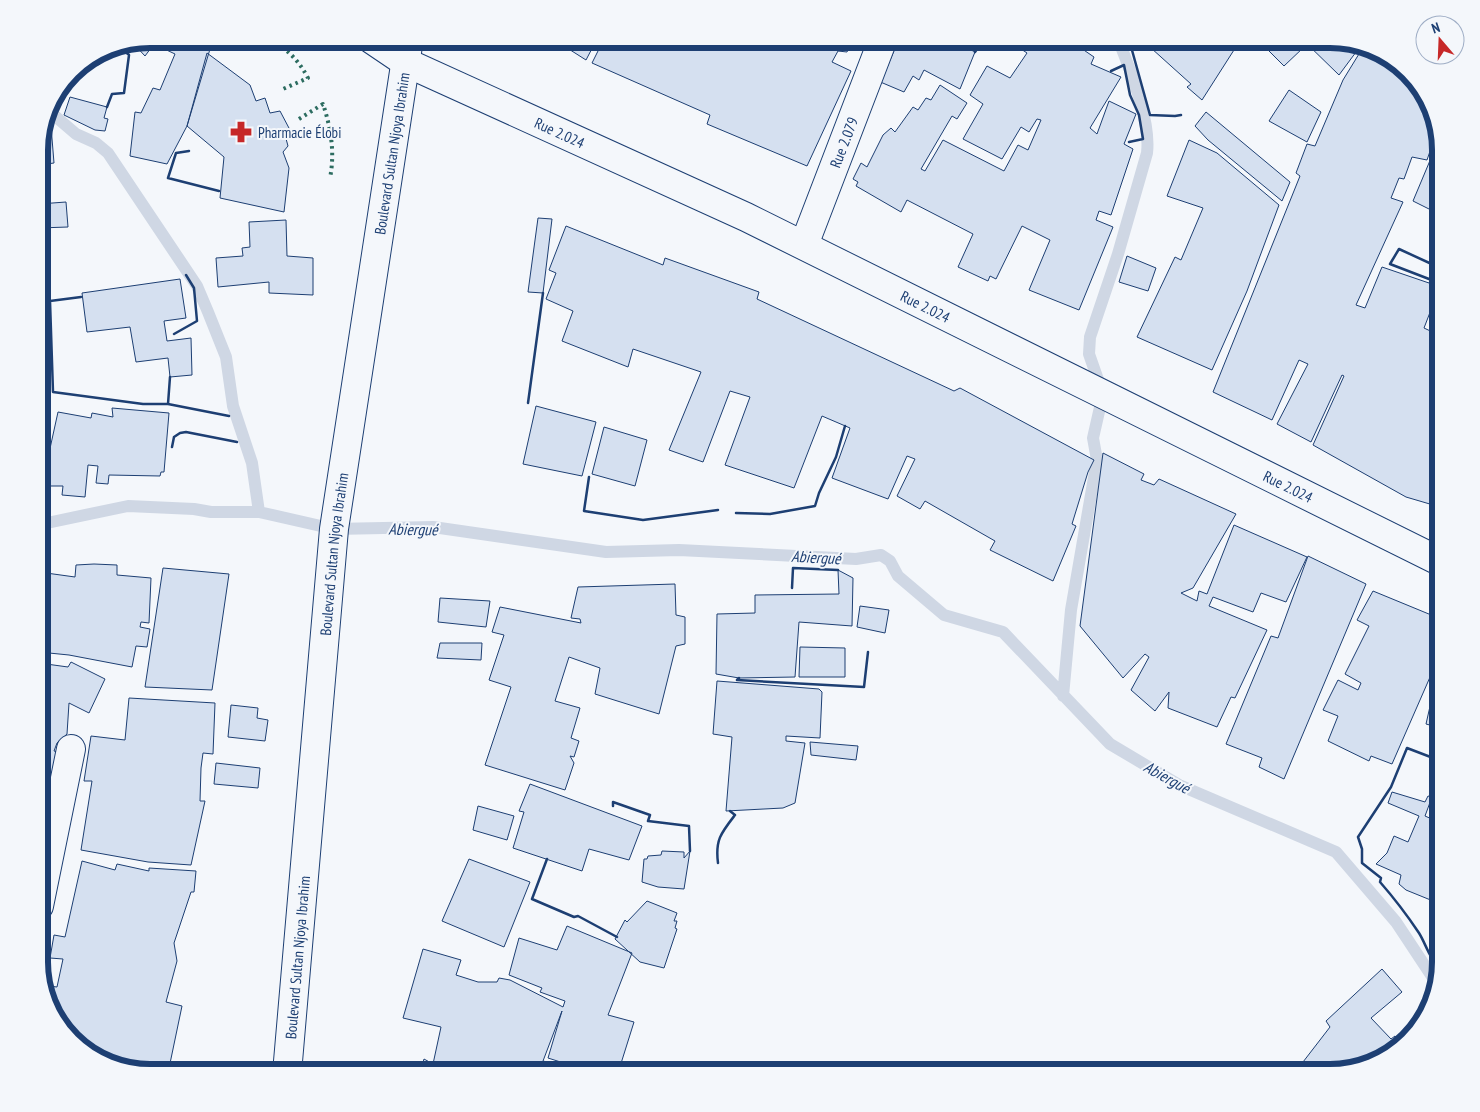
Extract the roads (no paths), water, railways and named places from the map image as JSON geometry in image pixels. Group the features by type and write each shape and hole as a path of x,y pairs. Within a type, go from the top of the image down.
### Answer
{"street":[{"name":"Rue 2.079","path":"804,245 880,48"},
{"name":"Rue 2.024","path":"407,51 804,245 1432,558"},
{"name":"Boulevard Sultan Njoya Ibrahim","path":"288,1064 334,529 407,51"},
{"path":"48,863 72,748"}],"waterway":[{"path":"1063,696 1071,610 1097,460 1093,438 1103,394 1089,354 1090,337 1118,254 1147,153 1146,126 1143,111 1122,48"},
{"path":"54,115 76,134 96,143 108,153 197,286 226,357 233,406 252,463 259,512"},
{"name":"Abiergué","path":"48,523 128,506 194,509 211,512 259,512 334,529 433,527 606,552 679,550 856,559 881,555 890,561 898,576 944,615 1003,632 1110,744 1179,785 1336,852 1396,922 1432,976"}],"place":[{"name":"Pharmacie Élobi","path":"241,132"}]}
